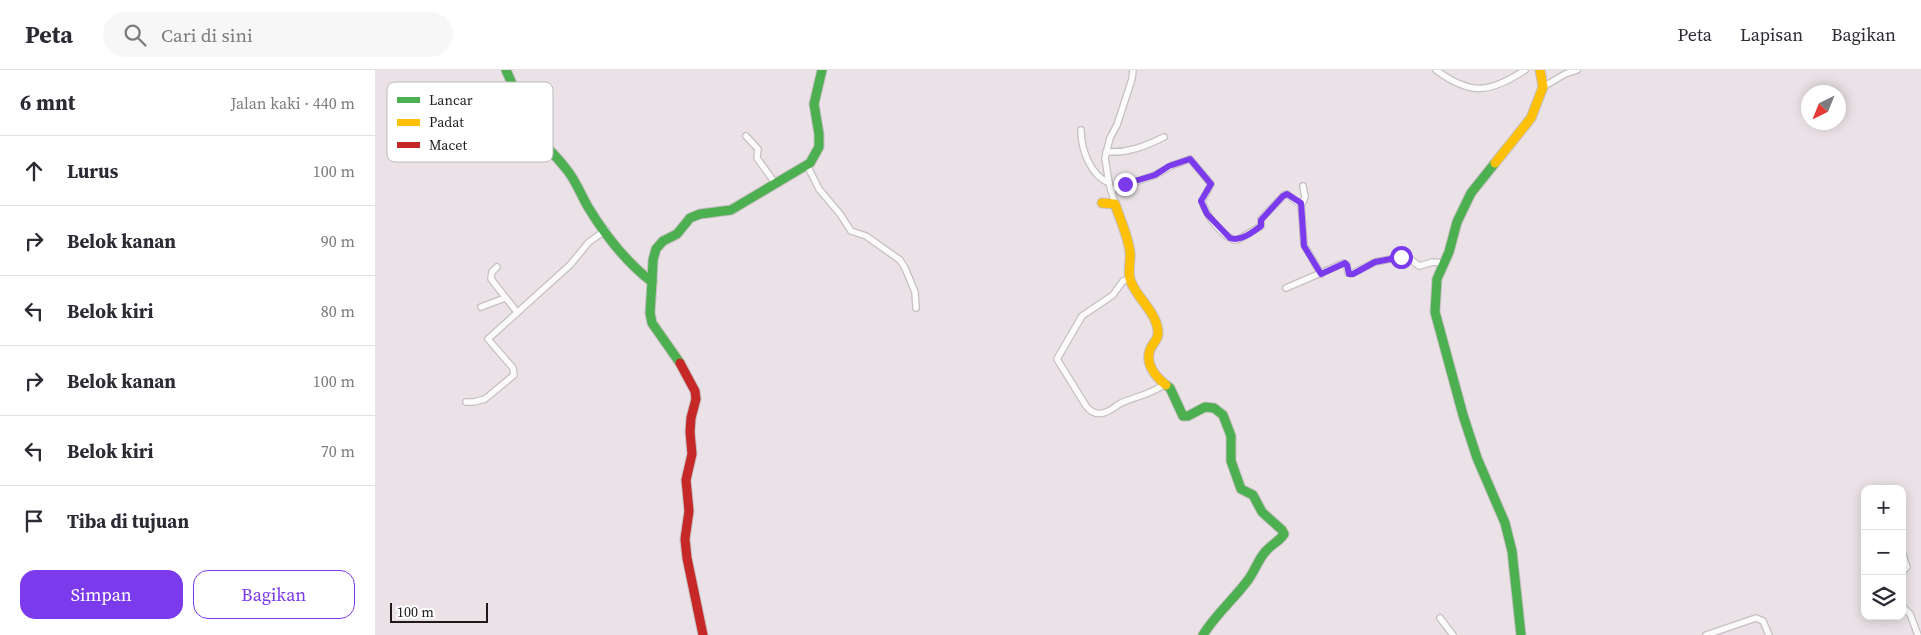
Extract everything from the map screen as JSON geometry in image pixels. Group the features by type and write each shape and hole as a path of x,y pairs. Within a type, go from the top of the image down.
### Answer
{"street":[{"path":"505,70 511,82"},
{"path":"703,635 687,558 685,539 689,511 686,480 692,454 691,418 696,399 695,391 685,370 653,323 650,313 653,262 657,248 662,242 676,236 690,218 697,215 731,210 807,165 815,157 821,144 815,119 814,103 822,70"},
{"path":"1133,70 1132,79 1105,158 1109,183 1130,251 1130,279 1158,330 1158,338 1150,350 1150,366 1156,377 1170,388 1183,416 1188,416 1205,407 1214,408 1223,415 1231,436 1231,461 1241,490 1253,495 1262,512 1284,534 1280,541 1266,550 1251,578 1227,607 1211,622 1203,635"},
{"path":"1436,70 1461,84 1477,89 1503,82 1525,70"},
{"path":"1521,635 1512,551 1505,522 1477,458 1463,415 1437,326 1435,286 1449,252 1457,222 1466,199 1528,123 1533,113 1543,87 1540,70"},
{"path":"1543,87 1565,74 1577,70"},
{"path":"1081,130 1083,146 1092,167 1099,178 1109,183"},
{"path":"746,136 758,149 757,158 775,184"},
{"path":"1106,152 1119,153 1131,151 1164,137"},
{"path":"553,154 568,171 588,207 629,262 653,282"},
{"path":"1111,190 1155,175 1169,166 1190,159 1211,184 1201,201 1207,214 1234,240 1261,226 1261,220 1283,196 1287,194 1301,203"},
{"path":"807,165 819,189 841,214 851,231 866,236 900,260 915,292 916,308"},
{"path":"1303,186 1305,197 1301,203 1304,246 1321,274"},
{"path":"1102,203 1115,204"},
{"path":"466,402 485,399 514,375 513,368 488,339 570,265 589,242 606,230"},
{"path":"1286,288 1345,263 1349,274 1353,274 1375,262 1401,257 1409,258 1419,266 1433,262 1444,263"},
{"path":"497,267 492,272 491,279 517,312"},
{"path":"1130,279 1123,281 1113,295 1082,316 1057,359 1086,406 1089,410 1096,413 1106,413 1118,404 1145,396 1165,384"},
{"path":"481,307 505,298"},
{"path":"1906,610 1910,614 1918,635"},
{"path":"1440,618 1453,635"},
{"path":"1706,635 1756,618 1763,622 1769,635"}],"traffic: fast":[{"path":"506,70 511,82"},
{"path":"652,282 653,260 656,249 663,241 677,234 690,218 700,214 731,210 810,163 819,147 819,134 814,104 822,70"},
{"path":"553,154 573,179 588,207 609,238 633,266 652,282 650,313 652,323 680,363"},
{"path":"1495,163 1471,193 1457,222 1449,252 1437,279 1435,312 1463,415 1477,458 1505,523 1512,551 1521,635"},
{"path":"1166,385 1170,388 1183,416 1188,416 1205,407 1214,408 1223,415 1231,436 1231,461 1241,489 1253,495 1262,512 1284,534 1264,553 1248,580 1203,635"}],"traffic: slow":[{"path":"1495,163 1531,118 1543,87 1540,70"},
{"path":"1102,203 1115,204 1124,228 1130,252 1129,275 1131,282 1151,312 1157,325 1157,337 1149,355 1150,365 1155,374 1166,385"}],"traffic: jam":[{"path":"680,363 695,391 696,399 691,418 692,454 686,480 689,511 685,539 687,558 703,635"}],"route":[{"path":"1125,184 1155,175 1169,166 1190,159 1211,184 1201,201 1207,214 1234,240 1261,226 1261,219 1287,194 1301,203 1304,246 1321,274 1345,263 1349,274 1353,274 1375,262 1401,257"}]}
